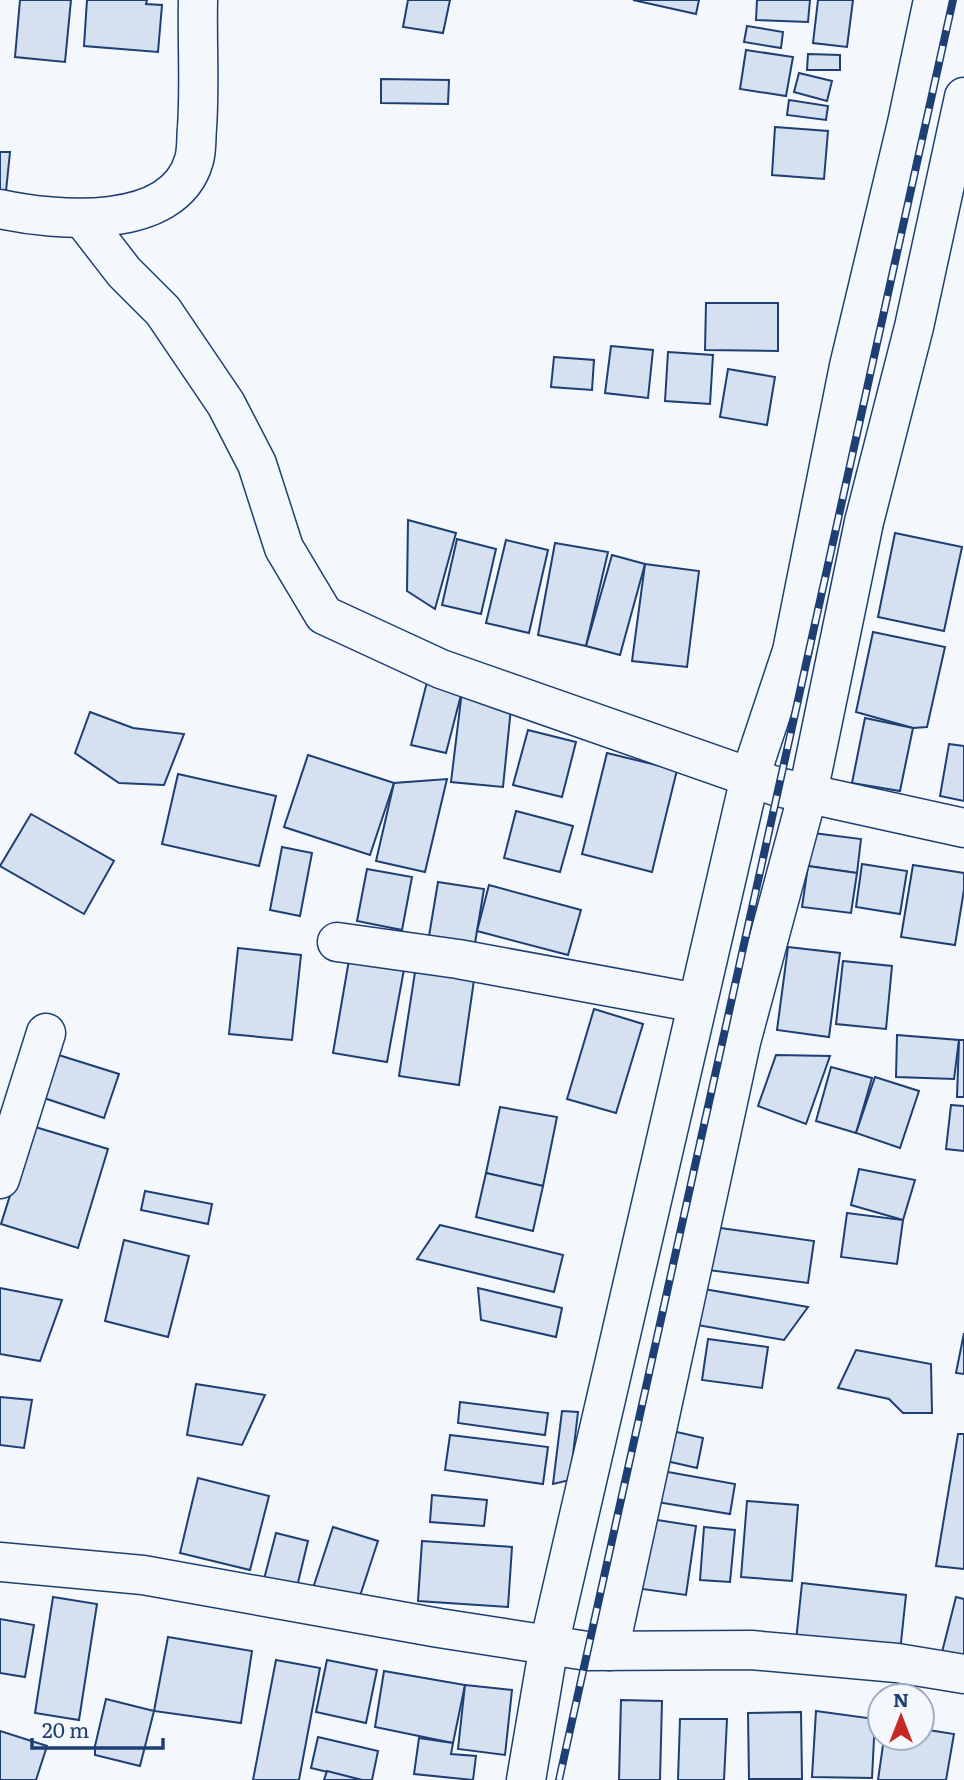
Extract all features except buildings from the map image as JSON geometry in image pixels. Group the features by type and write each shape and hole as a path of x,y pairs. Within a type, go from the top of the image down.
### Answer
{"street":[{"path":"0,209 31,216 83,219 141,209 169,195 188,175 195,158 198,111 198,0"},
{"path":"526,1780 549,1645 750,777 792,651 849,366 907,123 933,0"},
{"path":"609,1651 741,1042 808,793 864,522 914,327 964,97"},
{"path":"83,219 124,272 163,311 226,404 257,464 284,548 324,615 441,669 778,787 964,828"},
{"path":"337,942 509,968 697,1003"},
{"path":"0,1178 46,1033"},
{"path":"0,1562 143,1575 439,1628 587,1651 751,1650 897,1662 964,1674"}],"railway":[{"path":"559,1780 953,0"}]}
